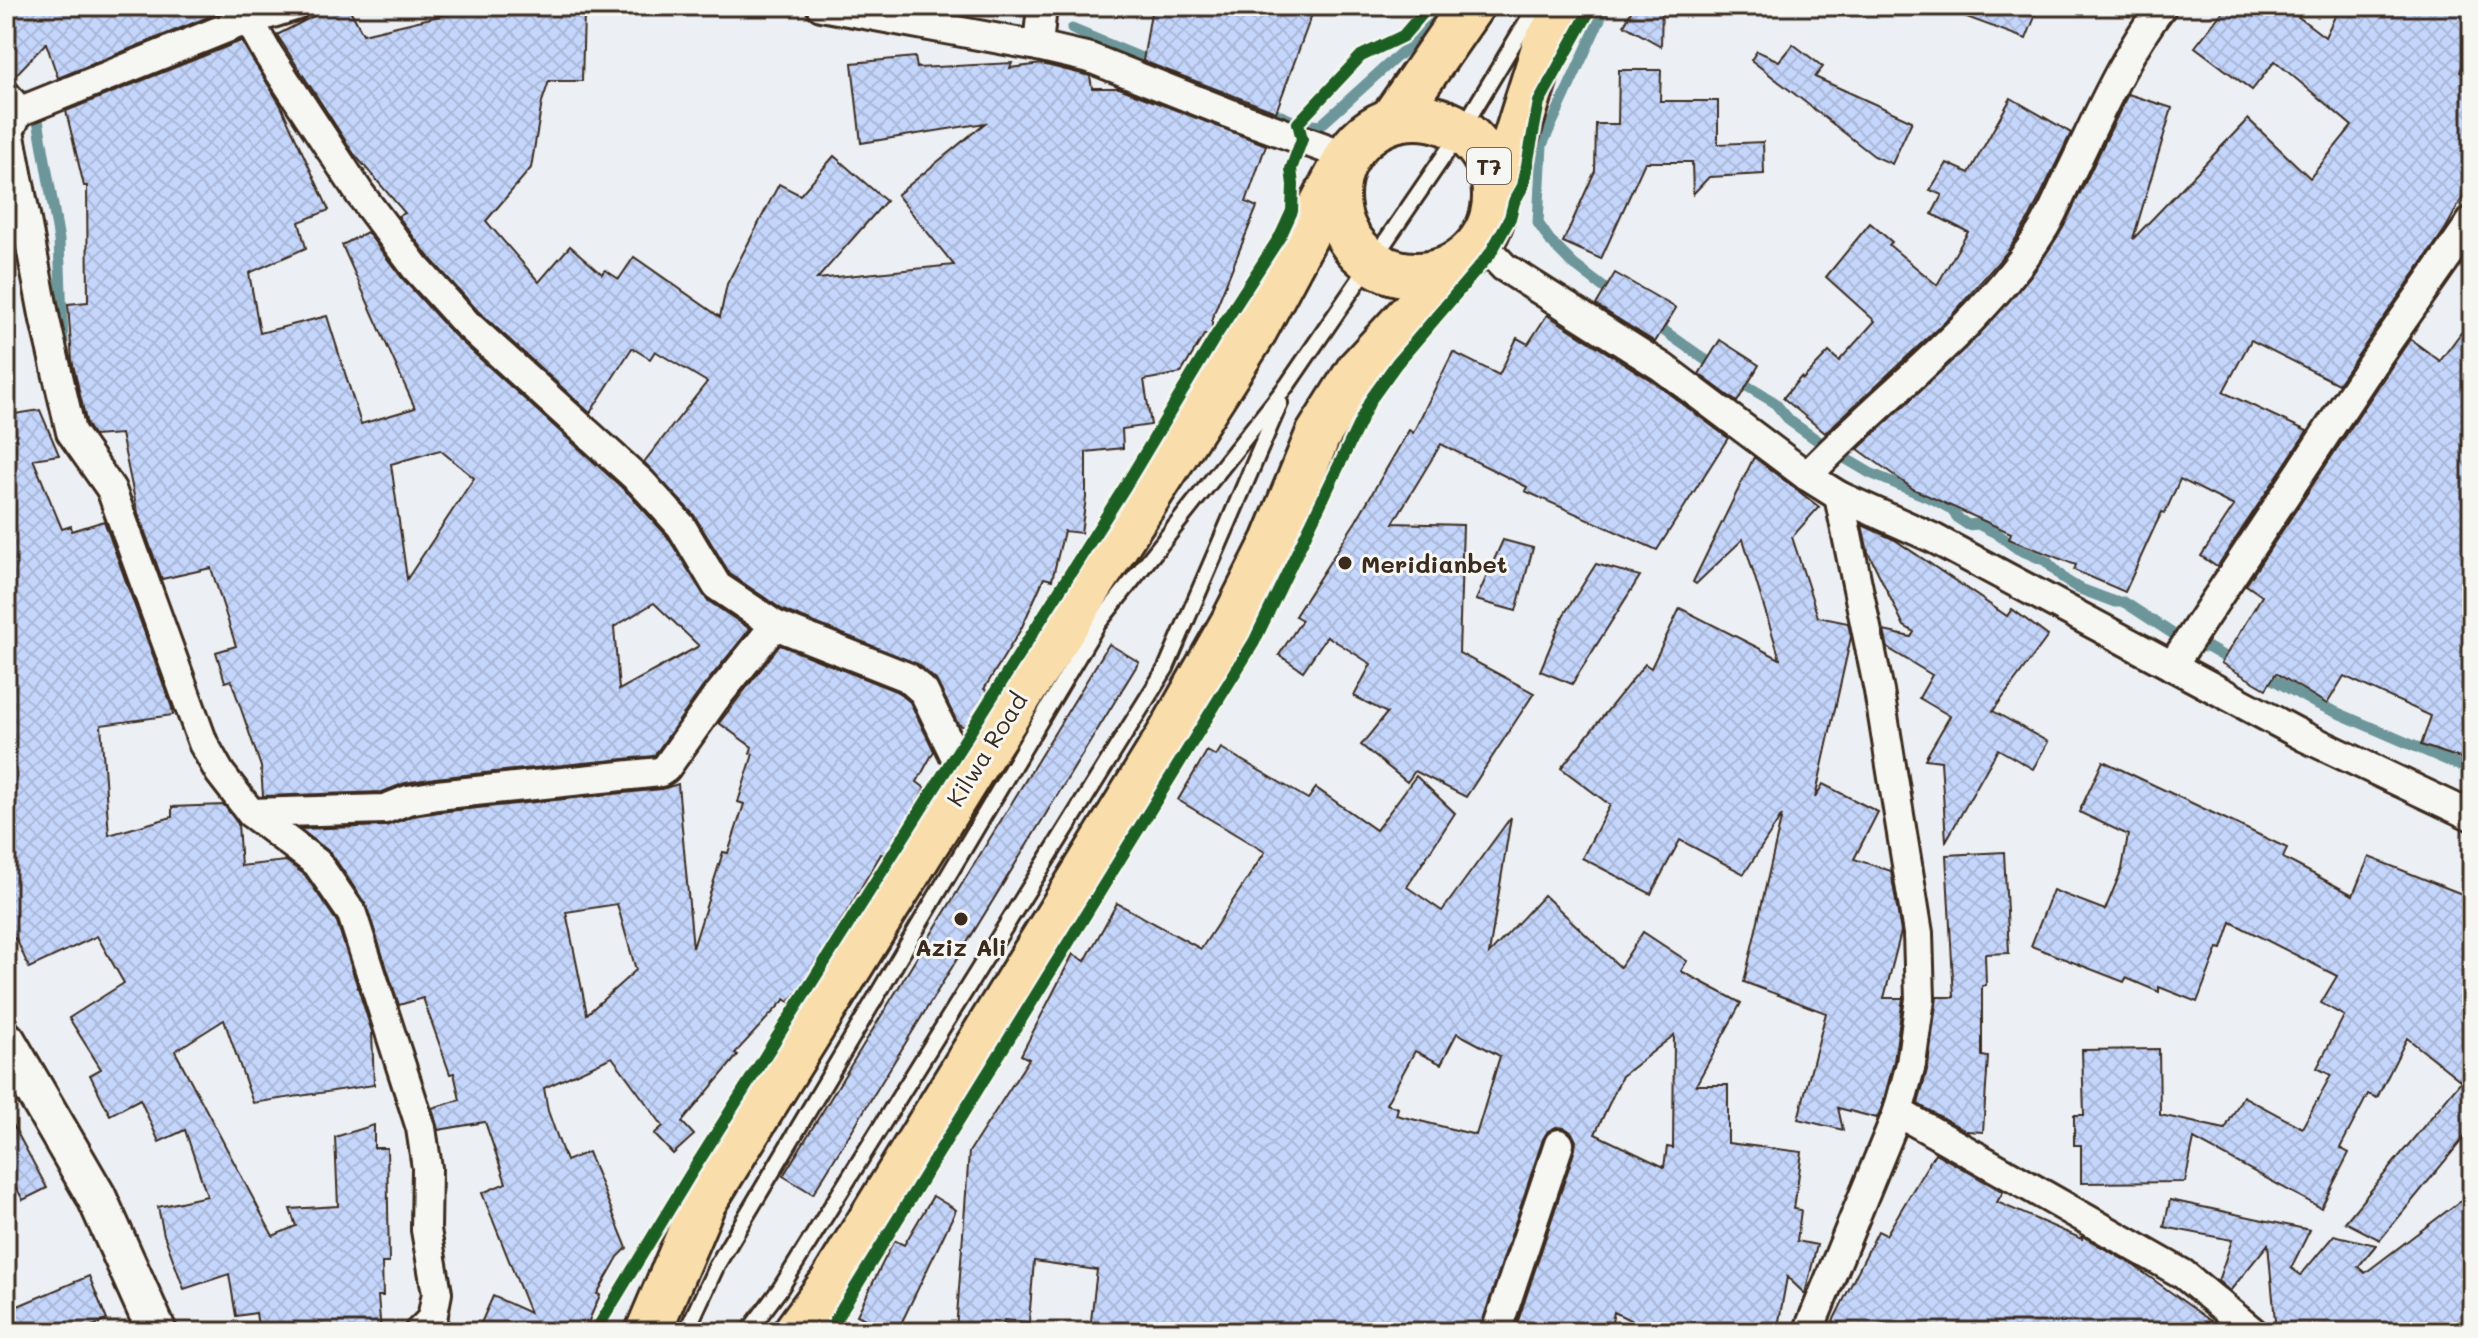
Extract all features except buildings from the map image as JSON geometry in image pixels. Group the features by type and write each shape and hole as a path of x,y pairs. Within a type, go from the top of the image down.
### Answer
{"highway":[{"name":"T7","path":"1392,120 1471,6"},
{"name":"T7","path":"796,1332 832,1283 1170,734 1233,623 1274,542 1318,435 1359,370 1468,254 1491,223 1544,48 1569,6"},
{"name":"T7","path":"1343,164 1358,140 1392,120 1417,116 1442,121 1461,131 1483,152 1493,176 1496,201"},
{"path":"1343,164 1336,200 1341,226 1356,249 1372,261 1402,274 1429,274 1468,254"},
{"name":"Kilwa Road","path":"648,1332 703,1203 971,771 1252,335 1343,164"}],"street":[{"path":"295,6 236,17 10,108 9,131 45,320 71,432 111,489 203,743 220,773 251,813 317,863 352,914 416,1113 427,1168 426,1230 437,1293 432,1319 419,1332"},
{"path":"821,6 1090,58 1236,116 1343,164"},
{"path":"1038,46 1042,6"},
{"path":"1807,476 1851,430 1965,327 2015,268 2046,225 2123,68 2162,6"},
{"path":"236,17 268,54 360,194 415,267 466,323 641,482 681,526 717,586 775,625 907,677 924,692 955,756 971,771"},
{"path":"2172,666 2372,364 2472,221"},
{"path":"1468,254 1504,267 1662,367 1807,476 1839,496 1933,538 2305,737 2472,816"},
{"path":"1808,1332 1898,1112 1911,1064 1920,999 1918,933 1879,691 1839,496"},
{"path":"251,813 385,809 408,800 437,795 660,772 775,625"},
{"path":"6,1041 96,1196 157,1332"},
{"path":"1898,1112 2183,1274 2253,1332"},
{"path":"1496,1332 1559,1144"}],"lane":[{"path":"686,1332 717,1265 1097,625 1288,384 1461,131 1536,6"},
{"path":"748,1332 780,1289 1166,668 1288,384"}],"waterway":[{"path":"1606,6 1542,145 1538,223 1551,242 1573,264 1616,297"},
{"path":"174,39 214,11"},
{"path":"1202,83 1298,123 1320,126 1436,21"},
{"path":"1072,29 1156,64"},
{"path":"37,114 59,240 63,344"},
{"path":"1653,323 1717,368"},
{"path":"1735,379 1774,402 1790,421 1870,473 1935,500 1951,509 1968,525 1978,524 2018,549 2046,561 2078,588 2115,602 2124,602 2187,643 2209,648 2237,664"},
{"path":"2260,672 2315,703 2472,771"},
{"path":"6,1011 20,1035"},
{"path":"444,1310 446,1332"}],"cycle path":[{"path":"595,1332 690,1175 1281,235 1292,211 1291,169 1302,139 1298,123 1361,56 1403,36 1429,6"},
{"path":"828,1332 1254,642 1371,399 1397,363 1490,254 1523,186 1539,102 1592,6"}],"place":[{"name":"Meridianbet","path":"1345,563"},
{"name":"Aziz Ali","path":"961,919"}]}
